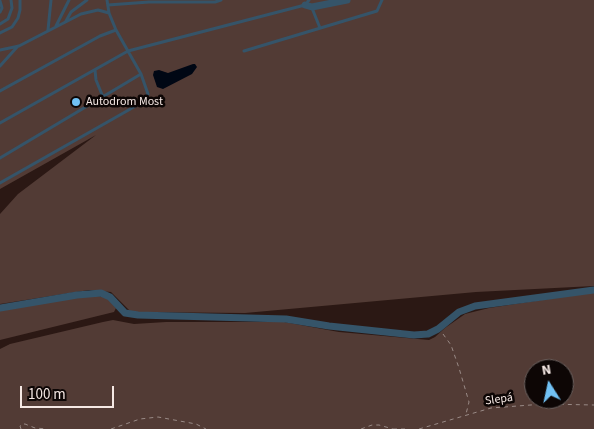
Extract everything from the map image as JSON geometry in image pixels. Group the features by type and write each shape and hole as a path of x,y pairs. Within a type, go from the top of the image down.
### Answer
{"street":[{"path":"309,4 347,0"},
{"path":"0,308 84,294 101,293 110,297 125,313 138,316 286,319 329,326 414,335 428,334 438,329 458,312 475,306 594,290"}],"lane":[{"path":"0,24 8,19 12,8 11,0"},
{"path":"0,33 12,27 18,18 20,0"},
{"path":"48,30 51,0"},
{"path":"56,27 69,0"},
{"path":"66,22 71,12 87,0"},
{"path":"0,183 141,103 146,98 148,94 141,74 116,30 109,13 107,0"},
{"path":"108,5 149,2 215,2 221,0"},
{"path":"244,51 377,12 382,0"},
{"path":"0,1 2,8 0,12"},
{"path":"0,124 128,51 309,4 320,28"},
{"path":"0,50 19,46 81,14 98,10 109,13"},
{"path":"0,91 84,45 116,30"},
{"path":"0,66 19,46"},
{"path":"95,70 96,80 103,97"},
{"path":"0,158 141,74"}],"path":[{"path":"438,329 451,345 460,368 469,402 466,415"},
{"name":"Slepá","path":"418,429 466,415 500,408 544,404 594,405"},
{"path":"112,429 140,419 158,417 196,424 206,429"},
{"path":"21,429 22,424 24,424 35,428 47,429"},
{"path":"361,429 379,425 393,429 406,429"}],"shaded area":[{"path":"0,0 594,0 594,286 476,292 245,313 131,312 111,292 89,290 0,304 0,214 18,194 96,135 0,189"},
{"path":"193,64 197,67 192,74 163,89 157,87 153,75 154,71 159,70 168,73"},
{"path":"594,292 594,429 0,429 0,349 10,344 113,320 134,324 166,322 284,322 339,332 429,340 465,314 489,308"},
{"path":"93,295 108,298 116,308 114,312 0,340 0,310"}],"place":[{"name":"Autodrom Most","path":"76,102"}]}
